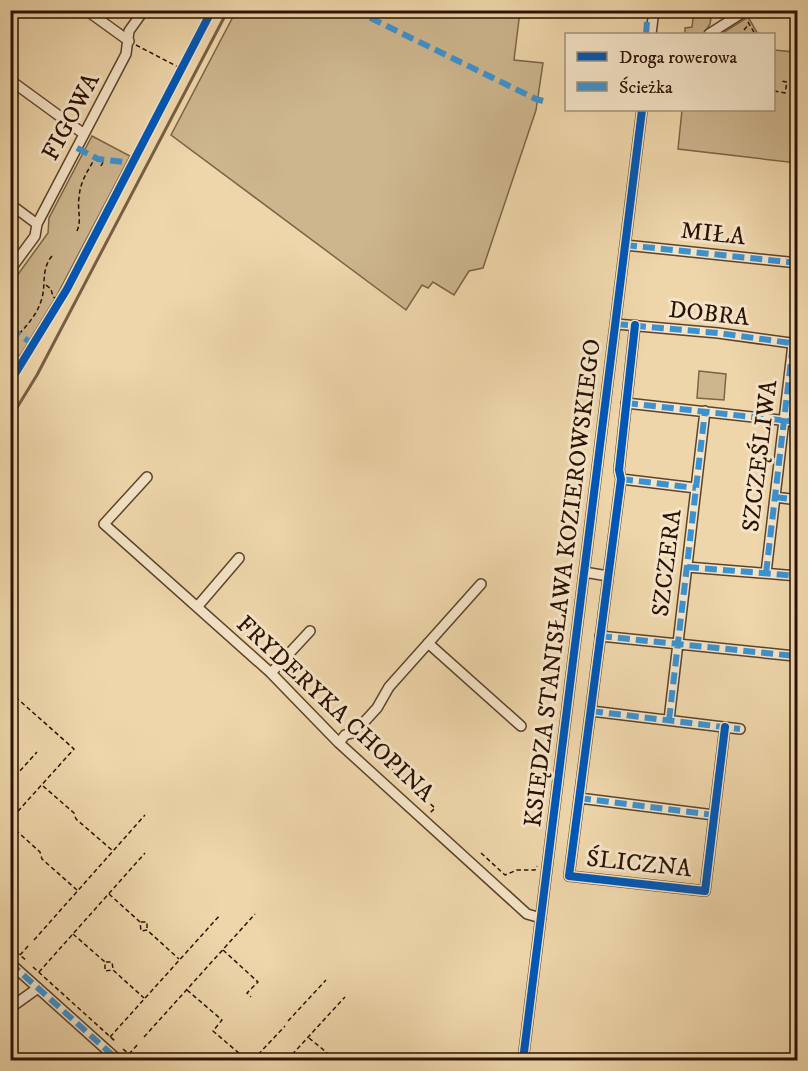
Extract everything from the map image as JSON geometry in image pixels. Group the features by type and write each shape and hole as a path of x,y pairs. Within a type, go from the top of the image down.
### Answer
{"street":[{"path":"86,10 129,41"},
{"name":"FIGOWA","path":"10,270 35,236 37,224 126,54 129,31 144,10"},
{"path":"651,33 654,10"},
{"path":"711,33 742,13"},
{"path":"10,80 84,135"},
{"name":"KSIĘDZA STANISŁAWA KOZIEROWSKIEGO","path":"523,1060 642,111"},
{"path":"10,204 37,224"},
{"name":"MIŁA","path":"625,245 798,263"},
{"name":"DOBRA","path":"616,324 718,333 795,344"},
{"path":"635,326 619,470 621,479 579,798 714,815 725,727"},
{"name":"SZCZĘŚLIWA","path":"766,573 783,420 795,344"},
{"path":"626,404 798,422"},
{"name":"SZCZERA","path":"669,720 705,411"},
{"name":"FRYDERYKA CHOPINA","path":"147,477 104,524 271,673 339,743 527,914 541,918"},
{"path":"621,479 696,489"},
{"path":"775,497 798,500"},
{"path":"196,607 239,558"},
{"path":"687,567 798,576"},
{"path":"584,572 608,576"},
{"path":"339,743 345,735 355,732 377,708 389,687 482,584"},
{"path":"271,673 310,631"},
{"path":"600,636 795,656"},
{"path":"428,643 521,726"},
{"path":"591,711 740,729"},
{"name":"ŚLICZNA","path":"579,798 569,876 705,891 714,815"},
{"path":"10,963 118,1060"},
{"path":"10,1008 38,988"}],"path":[{"path":"742,13 754,33"},
{"path":"744,30 748,24"},
{"path":"129,41 180,68"},
{"path":"775,91 785,93 787,82 782,81"},
{"path":"77,231 80,223 78,206 81,185 83,177 95,158"},
{"path":"104,160 101,165 105,165"},
{"path":"80,253 84,255"},
{"path":"19,334 38,309 44,285 45,267 52,256"},
{"path":"44,285 51,289 53,297 60,300"},
{"path":"10,692 74,749 10,820"},
{"path":"351,733 435,808 423,820"},
{"path":"10,782 37,752"},
{"path":"42,785 113,851"},
{"path":"34,939 145,816"},
{"path":"10,825 40,852 42,859 78,890"},
{"path":"39,972 145,853"},
{"path":"481,853 505,875 517,870 535,870 542,861"},
{"path":"109,894 140,922 141,931 147,930"},
{"path":"144,1037 255,914"},
{"path":"110,1037 220,915"},
{"path":"140,922 147,922 147,930 179,960"},
{"path":"73,934 105,962 112,962 113,970 144,999"},
{"path":"20,955 29,945"},
{"path":"10,947 27,961"},
{"path":"223,950 258,982 247,993 250,997"},
{"path":"105,962 105,970 113,970"},
{"path":"33,967 116,1042"},
{"path":"288,1022 326,980"},
{"path":"187,990 222,1020 213,1031 247,1060"},
{"path":"287,1060 345,996"},
{"path":"253,1060 285,1026"},
{"path":"308,1037 336,1060"},
{"path":"129,1054 139,1043"},
{"path":"123,1049 136,1060"}],"shaded area":[{"path":"236,11 520,11 514,60 543,63 536,110 483,268 469,271 454,295 433,282 428,288 422,285 406,310 171,135"},
{"path":"694,11 712,11 710,24 705,33 685,33 685,28 692,27"},
{"path":"748,17 757,33 723,33"},
{"path":"775,50 794,52 792,72 798,73 797,163 678,149 682,111 775,111"},
{"path":"92,136 130,156 56,297 20,356 11,348 11,284 48,233 49,218"},
{"path":"699,371 726,374 724,400 697,398"}],"waterway":[{"path":"10,419 37,375 228,10"}],"marked path":[{"path":"354,10 543,101"},
{"path":"646,33 648,10"},
{"path":"77,148 98,159 132,163"},
{"path":"625,245 798,263"},
{"path":"616,324 718,333 798,344"},
{"path":"10,328 34,345"},
{"path":"766,573 793,344"},
{"path":"626,403 798,422"},
{"path":"669,720 705,411"},
{"path":"621,479 696,488"},
{"path":"775,497 798,500"},
{"path":"687,567 798,576"},
{"path":"600,636 795,656"},
{"path":"591,711 740,729"},
{"path":"579,798 714,815"},
{"path":"10,963 118,1060"}],"cycle path":[{"path":"10,382 67,289 212,10"},
{"path":"523,1060 642,111"},
{"path":"635,325 619,470 621,479 569,876 705,891 725,727"}]}
